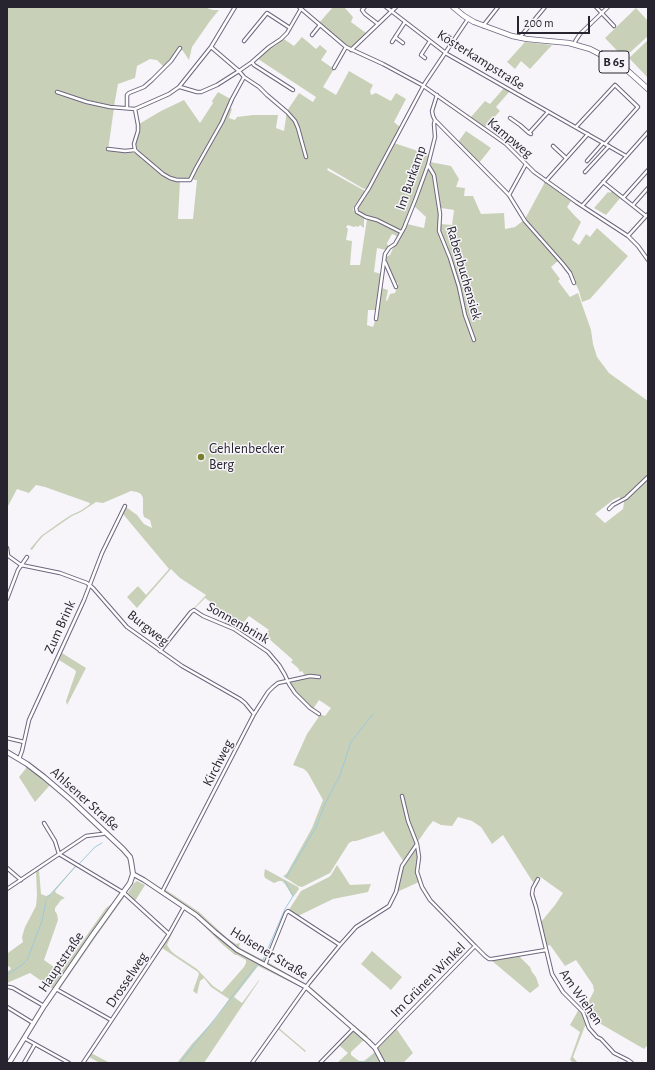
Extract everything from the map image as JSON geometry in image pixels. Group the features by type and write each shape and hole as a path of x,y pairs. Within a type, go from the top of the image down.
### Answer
{"main road":[{"name":"B 65","path":"453,7 474,22 520,38 574,44 590,49 609,58 628,71 648,89"},
{"name":"Ahlsener Straße","path":"7,752 44,777 123,849 130,857 133,874"},
{"name":"Hauptstraße","path":"9,1063 44,1006 92,936 124,893 133,874"}],"street":[{"path":"57,92 87,102 110,107 135,109 170,94 179,87 211,47 235,7"},
{"path":"365,7 362,10 365,14 378,24"},
{"name":"Kösterkampstraße","path":"386,7 446,53 626,156"},
{"path":"351,50 396,7"},
{"path":"483,26 498,7"},
{"path":"520,38 544,7"},
{"path":"596,7 614,26"},
{"path":"574,44 580,34 608,7"},
{"path":"179,87 201,92 217,85 239,71 281,39 290,28 301,8"},
{"name":"Kampweg","path":"301,8 346,47 384,64 424,86 506,144 534,172 628,236 638,246 648,260"},
{"path":"244,41 267,13 290,28"},
{"path":"401,232 377,220 366,217 356,211 356,206 369,188 424,86 468,19"},
{"path":"392,42 405,22"},
{"path":"312,35 320,25"},
{"path":"395,37 403,43"},
{"path":"425,58 421,55 430,41"},
{"path":"211,47 244,77 259,87 288,112 298,128 306,157"},
{"path":"334,68 346,47"},
{"path":"127,108 127,95 152,80 171,61 180,48"},
{"path":"252,62 254,66 293,90"},
{"path":"135,109 138,131 134,144 135,150 163,174 170,178 177,180 190,180 222,122 244,77"},
{"path":"576,127 615,85 638,107 587,161"},
{"name":"Im Burkamp","path":"376,319 385,254 387,250 395,244 405,225 428,165 435,138 435,120 432,110 437,95"},
{"path":"510,118 530,134 548,112"},
{"path":"435,120 509,195 525,221 570,273 574,283"},
{"path":"582,206 648,132"},
{"path":"546,181 588,134"},
{"path":"552,146 566,158"},
{"path":"584,172 609,146"},
{"path":"108,149 125,151 135,150"},
{"path":"509,195 526,164"},
{"name":"Rabenbuchensiek","path":"428,165 434,175 440,214 439,231 450,258 465,315 474,340"},
{"path":"623,198 648,170"},
{"path":"603,182 647,215 628,236"},
{"path":"633,205 648,188"},
{"path":"385,262 396,287"},
{"path":"609,509 626,498 648,476"},
{"name":"Zum Brink","path":"19,759 29,720 80,607 102,553 125,506"},
{"name":"Burgweg","path":"7,548 7,556 21,565 60,573 84,581 93,588 128,627 182,666 240,698 254,714"},
{"path":"7,599 21,565 27,557"},
{"name":"Sonnenbrink","path":"160,651 194,610 203,616 234,629 268,652 279,665 295,693 319,714"},
{"name":"Kirchweg","path":"162,892 254,714 268,692 278,684 288,681 310,676 319,677"},
{"path":"7,738 24,742"},
{"path":"402,796 408,821 417,844 419,856 417,872 425,891 430,900 475,946"},
{"path":"44,823 55,841 59,854 124,893 169,934"},
{"path":"7,889 86,836 102,834 105,832"},
{"path":"252,1063 306,987 340,945 356,927 389,906 396,892 402,866 417,844"},
{"path":"7,868 21,880"},
{"name":"Holsener Straße","path":"133,874 184,906 237,950 306,987 368,1041 375,1048 383,1063"},
{"name":"Am Wiehen","path":"538,879 533,888 532,894 554,978 563,992 583,1012 590,1028 614,1053 632,1063"},
{"name":"Drosselweg","path":"83,1063 144,973 169,934 184,906"},
{"path":"265,965 288,911 340,945"},
{"name":"Im Grünen Winkel","path":"375,1048 475,946 489,959 546,950"},
{"path":"7,987 9,986 13,988 44,1006"},
{"path":"56,989 111,1020"},
{"path":"7,1007 33,1023"},
{"path":"320,1063 354,1028"},
{"path":"24,1038 69,1063"},
{"path":"24,1063 35,1044"}],"green space":[{"path":"7,7 204,7 219,10 192,47 189,60 179,48 164,67 157,60 150,59 137,66 135,78 118,84 114,106 87,100 62,92 61,94 87,103 114,108 108,150 136,153 169,180 180,181 178,219 193,219 197,180 194,180 193,178 211,144 208,143 189,179 170,177 151,164 136,149 139,124 184,100 200,123 218,92 234,101 230,108 232,109 229,118 235,120 237,117 253,115 278,115 276,128 284,131 287,111 299,93 313,102 316,97 258,59 270,48 284,39 294,46 302,37 316,49 320,45 327,51 321,60 334,69 323,87 336,95 349,71 373,85 370,91 371,95 376,93 391,101 396,93 406,99 394,122 401,128 367,188 364,189 328,168 327,170 365,191 353,208 353,210 364,217 364,228 360,225 358,227 354,227 348,225 346,227 348,229 346,240 352,241 350,265 360,265 368,218 400,232 397,236 392,234 387,243 388,246 386,250 377,248 374,272 382,274 377,310 368,310 367,325 373,327 376,320 381,288 388,290 387,301 390,294 395,293 397,288 398,283 394,282 386,262 386,257 390,255 407,224 424,228 426,217 414,206 428,169 433,176 439,214 439,226 441,226 440,224 452,225 454,210 441,208 430,162 451,166 459,179 456,187 465,188 464,196 473,196 481,214 504,213 505,229 515,227 524,220 559,260 551,267 560,279 558,281 570,297 578,293 591,330 597,357 609,373 648,401 648,1045 644,1049 594,1020 587,1018 583,1012 594,991 593,985 576,960 565,966 550,945 546,946 541,922 563,893 539,876 534,884 503,835 492,844 481,827 472,821 458,817 452,826 441,825 433,821 417,843 408,820 402,795 400,796 407,821 416,843 404,862 383,831 381,833 349,843 330,873 302,887 283,876 287,873 312,828 323,800 308,773 304,769 293,765 307,734 318,718 319,714 325,716 331,708 319,700 313,709 298,695 290,682 303,679 304,674 302,671 300,672 291,662 293,660 264,636 269,630 249,616 242,624 240,623 235,628 225,623 229,616 215,608 216,606 205,598 194,609 194,611 163,650 183,665 242,699 252,710 250,713 244,704 239,700 184,669 124,626 117,617 136,634 137,632 160,647 206,595 180,578 171,569 137,608 127,597 138,586 146,595 169,569 123,514 126,507 137,515 144,524 152,528 150,520 144,517 143,498 141,494 131,491 103,503 96,502 43,536 32,550 30,549 41,536 90,503 36,485 29,493 17,489 7,508","holes":["619,497 624,502 623,509 605,523 595,514"]},
{"path":"333,7 344,7 353,17 351,22 366,33 352,47 349,47 319,23"},
{"path":"636,8 648,21 648,36 624,58 605,38"},
{"path":"648,40 648,78 629,58"},
{"path":"525,42 552,45 530,69 521,61 515,69 507,62"},
{"path":"504,88 510,91 496,107 500,111 485,127 471,117 485,101 490,104"},
{"path":"466,131 491,148 479,163 458,142"},
{"path":"394,143 430,155 426,169 401,230 357,210 357,207"},
{"path":"545,182 571,201 567,207 581,222 572,240 579,245 586,234 590,237 597,228 628,256 590,299 582,302 579,291 568,267 525,219"},
{"path":"612,190 621,197 606,215 594,208 608,192 610,193"},
{"path":"244,637 262,648 275,660 273,661 266,652"},
{"path":"62,653 86,668 67,705 66,701 76,672 59,660"},
{"path":"27,767 50,785 35,802 19,777"},
{"path":"417,845 418,857 416,872 419,882 397,892 401,869"},
{"path":"59,852 111,884 110,885 76,866 55,891 65,898 61,900 55,908 58,920 44,960 61,972 106,908 113,903 121,893 125,896 59,990 109,1018 111,1018 166,938 167,934 161,925 169,931 182,907 161,892 163,888 199,912 227,938 236,944 240,943 240,948 263,960 279,927 266,961 313,989 345,1018 342,1021 306,991 279,1028 306,1051 305,1052 278,1029 254,1063 250,1063 303,988 258,966 234,997 242,1003 259,981 204,1063 177,1063 217,1017 229,999 211,987 204,978 200,981 197,994 193,991 199,974 198,972 162,948 91,1053 110,1063 100,1063 89,1057 85,1063 82,1063 109,1022 108,1020 53,989 30,973 7,983 7,972 11,969 7,966 7,951 8,953 23,942 22,937 25,927 36,906 37,895 35,871 7,891 7,888 18,879 7,867 21,878","holes":["57,857 62,858 75,866 51,894 46,896 41,894 39,870","185,910 198,920 235,955 246,960 244,967 222,992 213,986 197,969 171,951 167,945 177,921"]},
{"path":"337,865 350,885 371,884 368,892 333,899 300,915 299,917 290,910 301,891 329,877"},
{"path":"265,869 298,887 299,889 294,896 293,897 282,881 274,883 265,878"},
{"path":"137,881 145,885 135,901 128,893"},
{"path":"372,951 402,977 391,990 361,964"},
{"path":"518,955 530,967 539,986 530,993 491,960"},
{"path":"579,1009 587,1026 585,1026 573,1057 578,1063 574,1063 570,1060 580,1032 570,1025"},
{"path":"356,1027 368,1036 351,1052 351,1055 359,1061 364,1061 375,1052 372,1047 375,1045 377,1047 396,1028 413,1053 403,1063 337,1063 348,1053 340,1046 326,1059 327,1055 342,1038 344,1039"}],"waterway":[{"path":"286,878 316,827 325,804 340,775 351,742 373,714"},
{"path":"79,864 95,847 102,843"},
{"path":"47,898 76,866"},
{"path":"261,959 263,960 285,909 293,896 285,881"},
{"path":"7,975 27,960 42,921 46,901"},
{"path":"180,1063 257,965"},
{"path":"341,1063 367,1062 375,1055"}],"place":[{"name":"Gehlenbecker Berg","path":"201,457"}]}
